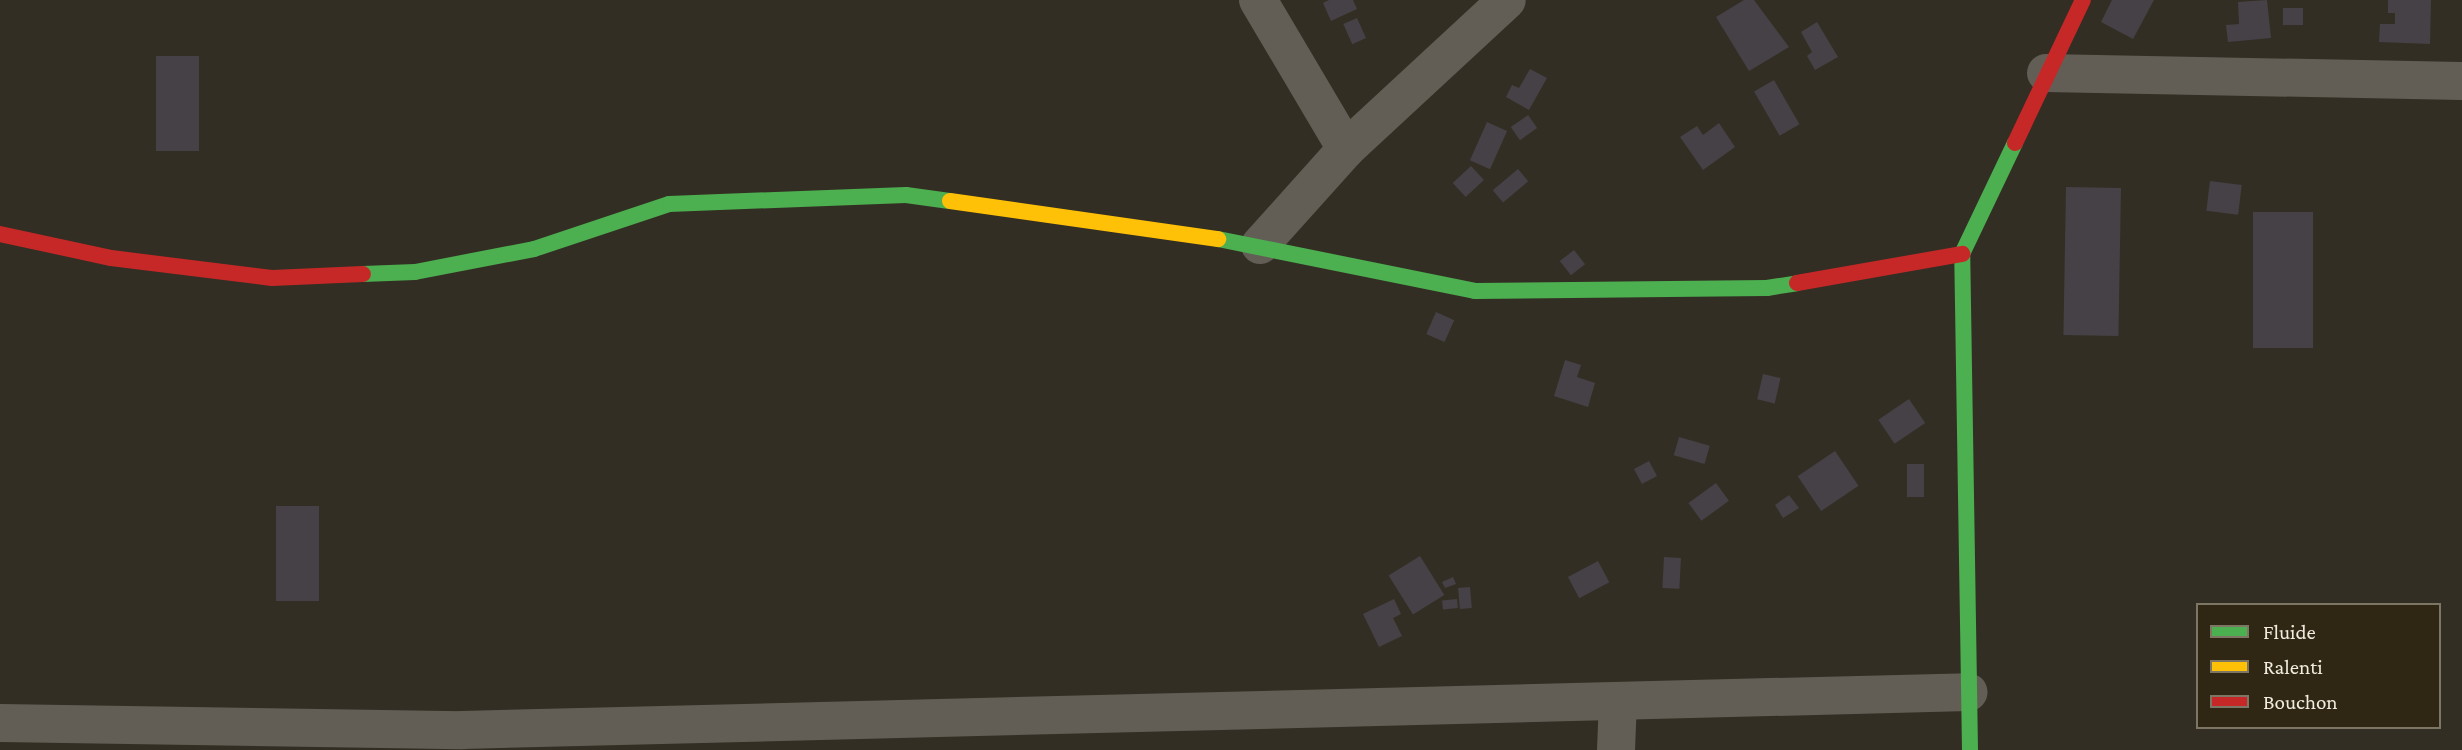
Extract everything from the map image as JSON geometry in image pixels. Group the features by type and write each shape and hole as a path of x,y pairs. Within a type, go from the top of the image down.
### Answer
{"street":[{"path":"1258,0 1346,149"},
{"path":"1260,245 1346,149 1507,0"},
{"path":"1970,750 1962,254 2046,73 2084,0"},
{"path":"2046,73 2462,81"},
{"path":"0,234 111,258 272,278 402,272 534,248 669,204 905,195 1260,245 1475,291 1768,288 1962,254"},
{"path":"0,723 454,740 708,737 1618,701 1969,692"},
{"path":"1616,750 1618,701"}],"building":[{"path":"1329,0 1353,0 1357,9 1331,21 1323,3"},
{"path":"1744,0 1754,0 1789,47 1749,71 1716,17"},
{"path":"2112,0 2154,0 2133,39 2101,22"},
{"path":"2267,0 2271,38 2228,42 2226,25 2239,24 2238,2"},
{"path":"2388,0 2431,0 2430,44 2379,42 2380,24 2395,24 2395,13 2388,13"},
{"path":"2283,8 2303,8 2303,25 2283,25"},
{"path":"1357,18 1366,38 1352,44 1343,24"},
{"path":"1817,22 1838,57 1815,70 1807,56 1812,52 1801,32"},
{"path":"156,56 199,56 199,151 156,151"},
{"path":"1530,69 1547,78 1529,110 1506,97 1512,85 1519,88"},
{"path":"1774,80 1800,124 1780,136 1754,92"},
{"path":"1528,115 1537,128 1520,140 1511,127"},
{"path":"1487,122 1507,131 1490,169 1470,160"},
{"path":"1719,123 1735,147 1703,170 1680,137 1697,126 1703,135"},
{"path":"1471,166 1484,180 1466,197 1453,183"},
{"path":"1518,169 1528,181 1503,202 1493,190"},
{"path":"2210,181 2242,185 2238,215 2206,211"},
{"path":"2066,187 2121,188 2118,336 2063,335"},
{"path":"2253,212 2313,212 2313,348 2253,348"},
{"path":"1574,250 1585,264 1571,275 1560,261"},
{"path":"1436,312 1454,320 1445,342 1426,334"},
{"path":"1565,360 1581,365 1577,377 1595,383 1588,407 1554,396"},
{"path":"1763,374 1781,378 1775,403 1757,399"},
{"path":"1909,399 1925,423 1895,444 1878,420"},
{"path":"1679,437 1710,446 1705,464 1674,455"},
{"path":"1835,451 1858,486 1821,511 1798,476"},
{"path":"1649,461 1657,476 1642,484 1634,469"},
{"path":"1907,464 1924,464 1924,497 1907,497"},
{"path":"1716,483 1729,501 1701,521 1688,503"},
{"path":"1789,495 1799,508 1783,518 1775,505"},
{"path":"276,506 319,506 319,601 276,601"},
{"path":"1420,556 1444,595 1413,615 1389,576"},
{"path":"1664,557 1681,558 1679,589 1662,588"},
{"path":"1598,561 1609,582 1579,598 1568,577"},
{"path":"1453,577 1456,584 1445,588 1442,582"},
{"path":"1470,587 1472,608 1460,609 1458,588"},
{"path":"1394,599 1401,614 1393,618 1402,636 1379,647 1363,614"},
{"path":"1457,599 1458,608 1443,610 1442,601"}],"traffic: fast":[{"path":"1970,750 1962,254 2015,143"},
{"path":"363,274 415,272 534,249 669,204 906,195 950,201"},
{"path":"1218,239 1475,291 1767,288 1797,283"}],"traffic: slow":[{"path":"950,201 1218,239"}],"traffic: jam":[{"path":"2015,143 2083,0"},
{"path":"0,234 111,258 272,278 363,274"},
{"path":"1797,283 1962,254"}]}
